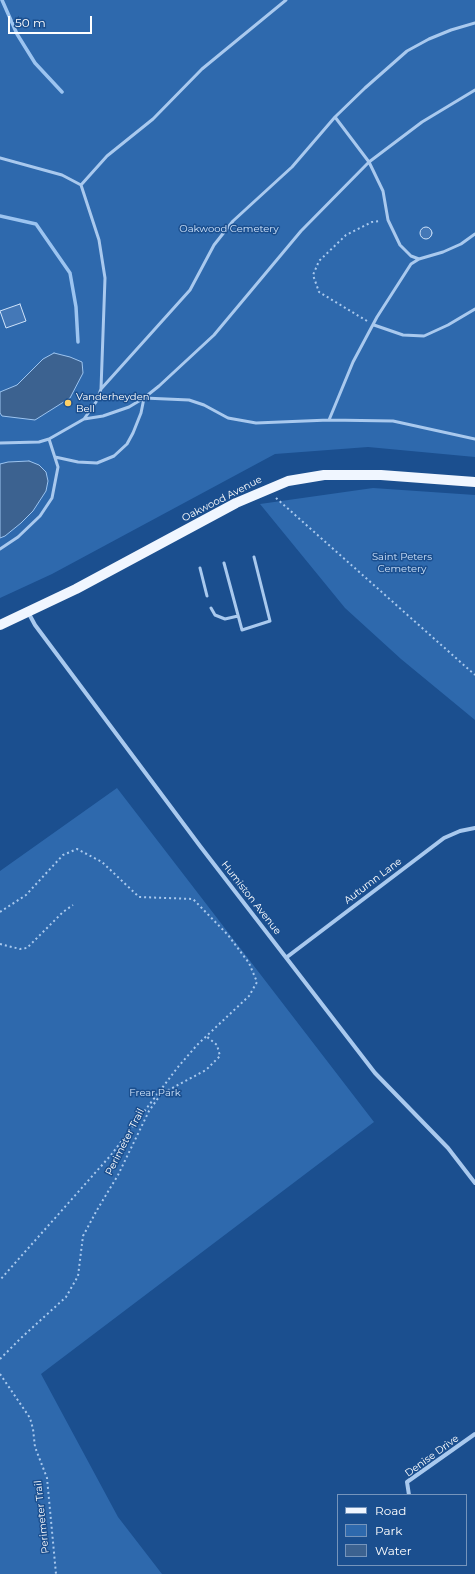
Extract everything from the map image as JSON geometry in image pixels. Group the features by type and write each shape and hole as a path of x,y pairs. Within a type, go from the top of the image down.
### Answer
{"main road":[{"name":"Oakwood Avenue","path":"0,625 76,589 236,503 266,489 288,481 324,475 381,475 475,482"}],"street":[{"name":"Humiston Avenue","path":"28,612 35,625 200,846 375,1073 448,1148 475,1183"},
{"name":"Autumn Lane","path":"287,957 444,838 460,831 475,828"},
{"name":"Denise Drive","path":"408,1494 407,1482 475,1434"}],"lane":[{"path":"81,185 107,156 153,119 202,69 286,0"},
{"path":"101,389 190,290 214,245 233,221 292,167 335,117 407,51 429,38 475,23"},
{"path":"0,443 39,442 49,439 84,419 103,416 123,409 144,398 160,386 214,335 301,231 369,162 422,122 475,90"},
{"path":"335,117 369,162 383,192 388,220 400,245 411,256 419,259"},
{"path":"0,158 62,175 81,185 99,240 105,278 101,389 96,402 84,419"},
{"path":"329,420 354,362 374,325 411,264 419,259 443,252 461,244 475,234"},
{"path":"374,325 403,335 424,336 448,325 475,309"},
{"path":"144,398 189,400 204,405 228,418 256,423 329,420 393,421 475,439"},
{"path":"55,457 78,462 97,463 114,456 127,444 133,433 141,413 144,398"},
{"path":"0,549 18,537 40,516 52,498 58,467 49,439"},
{"path":"224,563 242,630 270,621 254,557"},
{"path":"200,568 207,596"},
{"path":"210,608 215,615 225,619 238,616"}],"path":[{"path":"374,325 319,292 313,275 319,261 346,235 372,222 388,220"},
{"path":"266,489 475,675"},
{"path":"0,912 26,895 63,856 78,849 102,862 139,897 193,899 228,934 248,964 257,982 249,996 206,1036 178,1067 111,1155 0,1280"},
{"path":"0,944 20,949 27,948 58,917 73,905"},
{"name":"Perimeter Trail","path":"0,1360 20,1338 66,1297 78,1276 83,1236 118,1175 149,1111 161,1094 206,1070 220,1056 217,1045 206,1036"},
{"name":"Perimeter Trail","path":"0,1374 30,1418 35,1447 47,1478 56,1574"}],"green space":[{"name":"Oakwood Cemetery","path":"0,0 475,0 475,457 368,447 275,454 52,574 0,598"},
{"name":"Saint Peters Cemetery","path":"373,488 475,495 475,720 401,659 345,608 260,504"},
{"name":"Frear Park","path":"117,788 374,1122 41,1374 118,1517 162,1574 0,1574 0,871"}],"water":[{"path":"54,353 82,362 83,373 70,398 35,420 2,416 0,413 0,392 17,385 43,359"},
{"path":"29,461 39,465 46,472 48,481 46,491 33,511 21,523 5,536 0,538 0,464"}],"building":[{"path":"424,227 428,227 432,233 428,239 424,239 420,235 420,231"},
{"path":"20,304 26,321 6,328 0,311"}],"waterway":[{"path":"2,0 17,34 35,63 62,92"},
{"path":"0,216 36,224 70,273 76,307 78,342"}],"place":[{"name":"Vanderheyden Bell","path":"68,403"}]}
